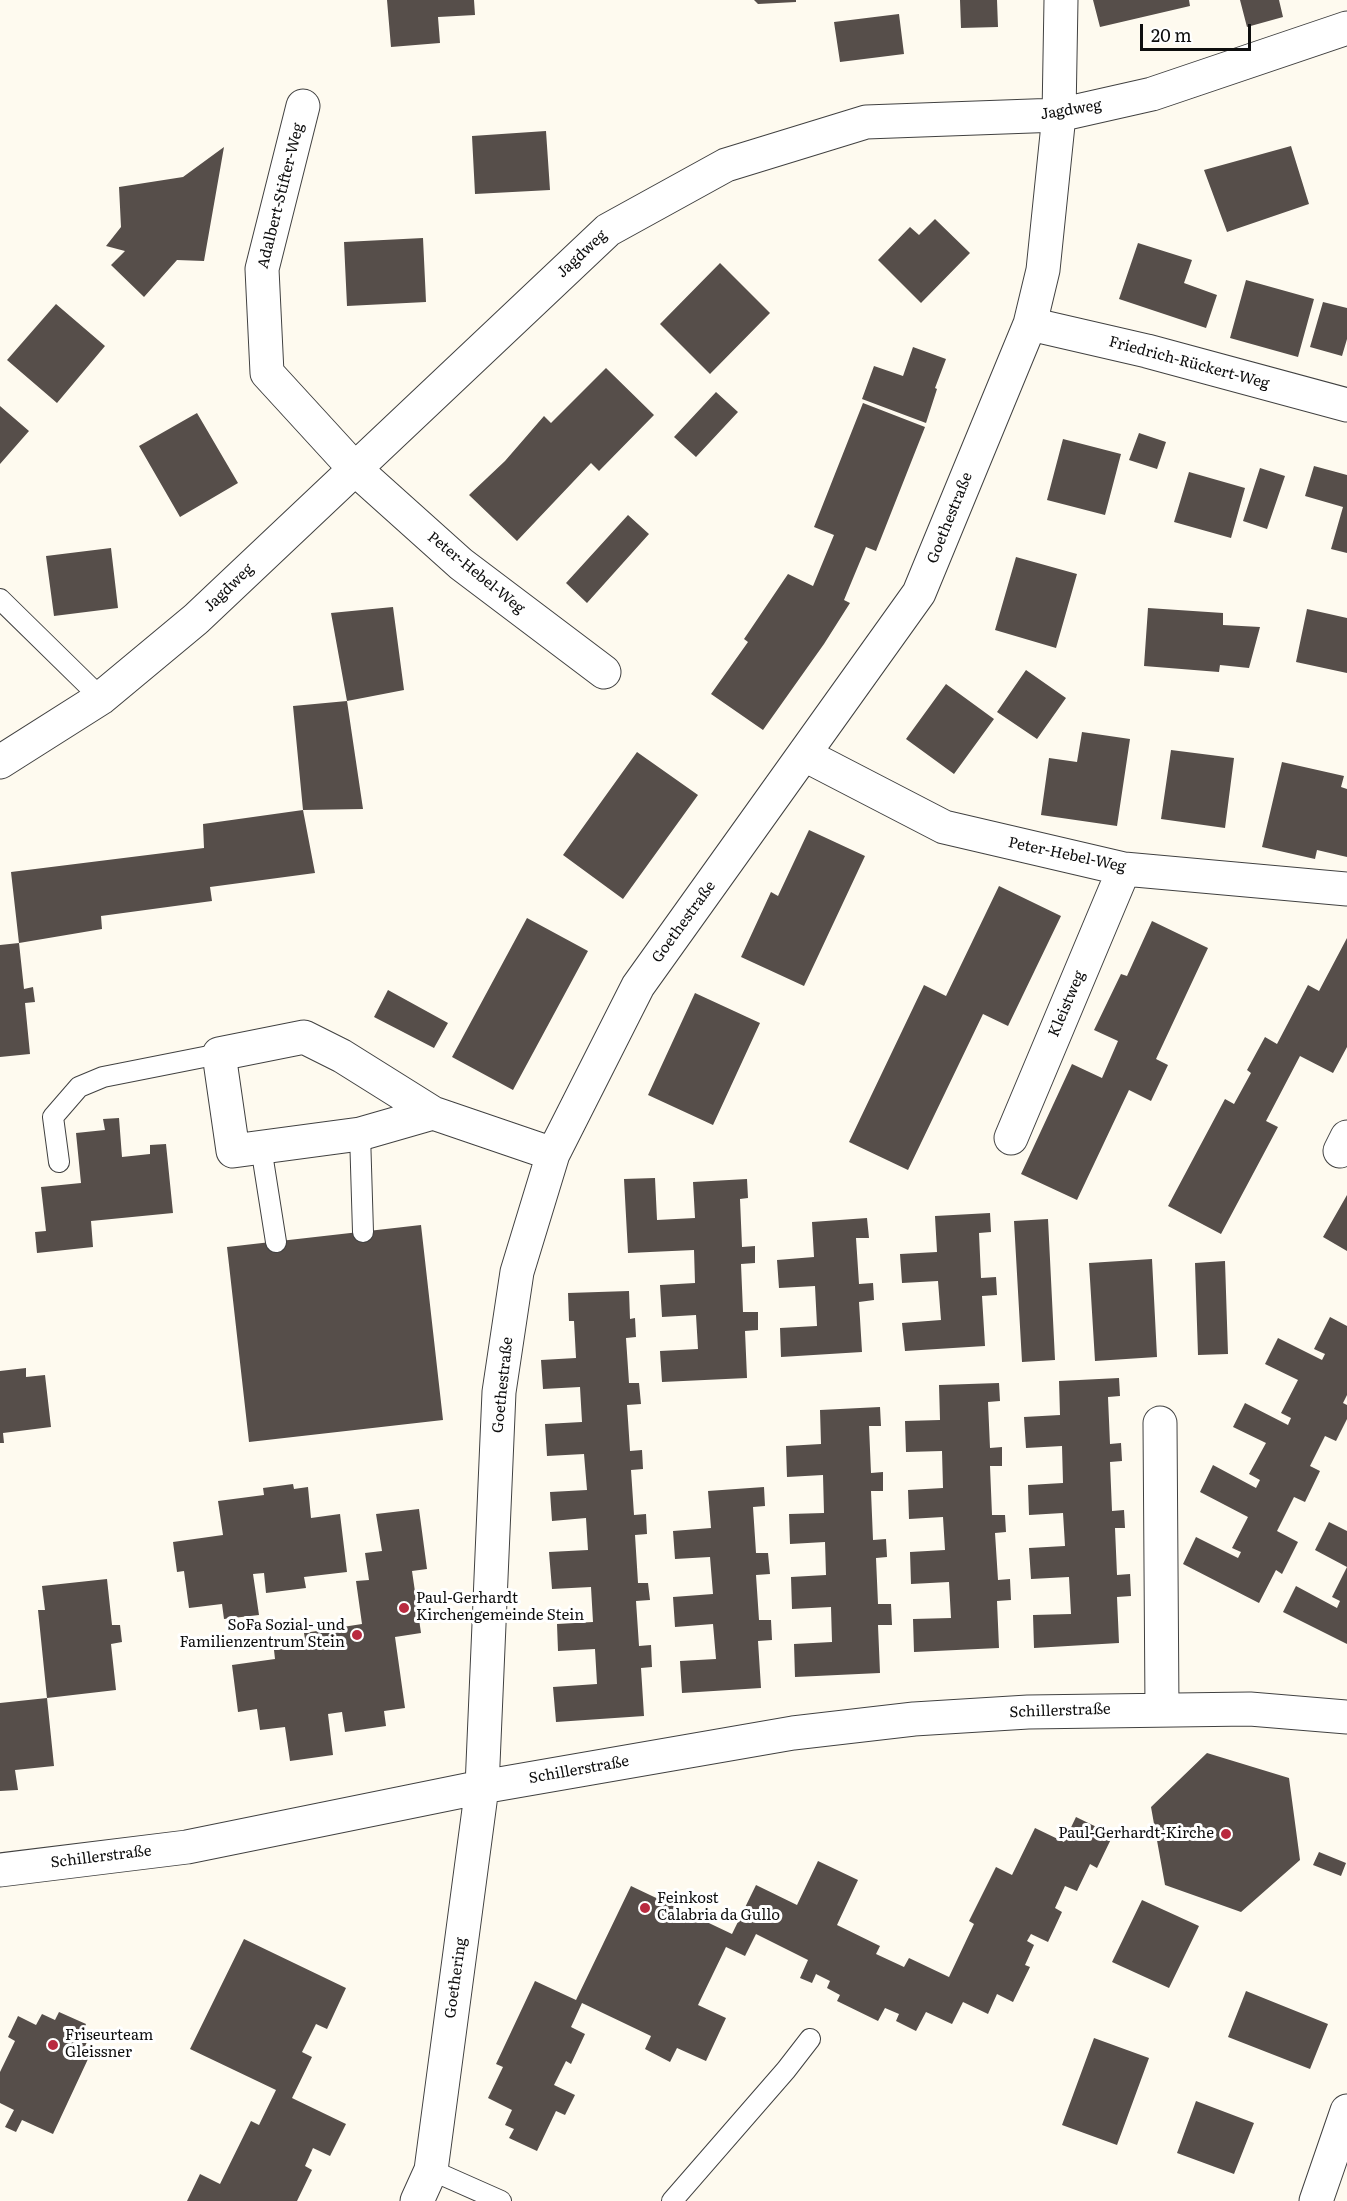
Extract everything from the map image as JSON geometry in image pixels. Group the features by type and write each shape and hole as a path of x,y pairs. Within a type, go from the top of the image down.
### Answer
{"street":[{"name":"Goethestraße","path":"482,1787 499,1392 517,1272 553,1154 638,986 919,593 1030,324 1043,270 1059,115 1061,0"},
{"name":"Jagdweg","path":"0,762 101,698 196,619 608,230 726,165 866,122 1059,115 1152,94 1347,28"},
{"name":"Adalbert-Stifter-Weg","path":"303,106 262,269 267,373 354,468"},
{"name":"Friedrich-Rückert-Weg","path":"1030,324 1147,351 1347,405"},
{"name":"Peter-Hebel-Weg","path":"354,468 461,564 603,672"},
{"name":"Peter-Hebel-Weg","path":"805,754 944,827 1124,868 1347,889"},
{"name":"Kleistweg","path":"1011,1138 1124,868"},
{"path":"433,1113 360,1134 233,1151 219,1054 304,1037 342,1056 433,1113 553,1154"},
{"path":"1160,1423 1162,1709"},
{"name":"Schillerstraße","path":"0,1870 187,1847 482,1787 804,1732 914,1719 1028,1712 1162,1709 1250,1709 1347,1717"},
{"name":"Goethering","path":"417,2201 431,2169 482,1787"},
{"path":"1316,2201 1347,2111"}],"lane":[{"path":"0,599 101,698"},
{"path":"59,1162 53,1117 79,1087 103,1077 219,1054"},
{"path":"360,1134 363,1232"},
{"path":"261,1147 276,1242"},
{"path":"672,2201 786,2070 810,2038"},
{"path":"431,2169 501,2201"}],"building":[{"path":"387,0 474,0 475,15 438,17 440,43 391,47"},
{"path":"754,0 796,0 796,2 758,4"},
{"path":"960,0 997,0 998,27 961,28"},
{"path":"1093,0 1189,0 1190,6 1100,27"},
{"path":"1240,0 1279,0 1283,17 1247,27"},
{"path":"899,14 904,54 840,62 834,22"},
{"path":"546,131 550,190 475,194 472,136"},
{"path":"1291,146 1309,204 1227,232 1204,170"},
{"path":"224,147 204,261 177,260 144,297 111,265 125,251 106,246 121,227 119,187 183,177"},
{"path":"935,219 970,253 921,303 878,260 910,227 919,235"},
{"path":"423,238 426,302 347,306 344,242"},
{"path":"1138,243 1192,260 1184,283 1217,295 1206,328 1119,299"},
{"path":"720,263 770,313 710,374 660,324"},
{"path":"1246,280 1314,299 1298,357 1230,338"},
{"path":"1323,302 1347,308 1347,339 1342,356 1310,347"},
{"path":"56,304 105,346 57,403 7,360"},
{"path":"913,347 946,359 935,388 937,389 926,423 862,399 874,366 903,376"},
{"path":"606,368 654,415 599,471 591,463 517,541 469,495 505,461 544,416 551,423"},
{"path":"716,392 738,412 696,457 674,437"},
{"path":"863,403 925,427 876,551 866,547 844,600 850,603 763,730 711,694 748,642 744,639 788,574 813,586 834,535 814,527"},
{"path":"0,406 29,431 0,464"},
{"path":"197,413 238,483 180,517 139,446"},
{"path":"1139,433 1166,442 1157,469 1129,460"},
{"path":"1063,439 1121,454 1105,515 1047,500"},
{"path":"1314,466 1347,475 1347,553 1331,549 1343,507 1305,496"},
{"path":"1260,468 1285,476 1267,529 1243,521"},
{"path":"1189,472 1245,488 1231,538 1174,522"},
{"path":"628,515 649,534 587,603 566,583"},
{"path":"111,548 118,608 54,616 46,556"},
{"path":"1016,557 1077,574 1056,648 995,630"},
{"path":"393,607 404,690 347,701 331,613"},
{"path":"1148,608 1223,613 1223,625 1260,627 1249,668 1220,665 1219,672 1144,666"},
{"path":"1307,609 1347,618 1347,673 1296,662"},
{"path":"1026,670 1066,698 1037,739 997,712"},
{"path":"946,684 994,719 954,774 906,739"},
{"path":"347,701 363,809 303,810 293,706"},
{"path":"1082,732 1130,739 1117,826 1041,815 1049,758 1077,762"},
{"path":"1171,750 1234,758 1225,828 1161,819"},
{"path":"637,752 698,795 623,899 563,855"},
{"path":"1282,762 1344,776 1341,787 1347,789 1347,857 1317,850 1315,859 1262,847"},
{"path":"303,810 315,873 210,887 212,901 101,916 102,929 19,943 11,872 204,848 203,824"},
{"path":"809,830 865,856 804,986 741,957 771,892 778,896"},
{"path":"999,886 1061,916 1008,1026 983,1014 908,1170 849,1142 924,985 946,996"},
{"path":"527,918 588,951 513,1090 452,1057"},
{"path":"1152,921 1208,948 1156,1059 1168,1065 1151,1101 1129,1090 1077,1200 1021,1174 1072,1064 1102,1078 1118,1041 1094,1030 1121,974 1127,976"},
{"path":"1347,938 1347,1047 1333,1073 1300,1056 1266,1121 1278,1127 1221,1234 1168,1206 1225,1099 1234,1104 1251,1073 1247,1070 1265,1037 1277,1044 1308,985 1319,991"},
{"path":"19,943 24,989 33,987 35,1002 25,1003 30,1054 0,1057 0,945"},
{"path":"388,990 448,1023 434,1048 374,1017"},
{"path":"695,993 760,1023 713,1125 648,1095"},
{"path":"119,1118 122,1157 150,1154 150,1145 166,1144 173,1213 91,1221 93,1247 37,1253 35,1232 46,1231 41,1187 81,1183 76,1133 105,1130 103,1119"},
{"path":"655,1178 657,1220 695,1218 693,1182 747,1179 748,1198 740,1199 742,1247 755,1246 755,1263 741,1264 743,1312 758,1312 758,1330 745,1331 747,1378 662,1382 660,1351 698,1349 696,1315 662,1317 660,1285 695,1283 694,1250 628,1253 624,1179"},
{"path":"1347,1195 1347,1251 1323,1237"},
{"path":"990,1213 991,1232 979,1233 981,1278 996,1277 997,1295 982,1296 985,1346 905,1351 902,1323 941,1320 938,1281 902,1283 900,1254 937,1252 935,1216"},
{"path":"867,1218 869,1238 856,1238 859,1284 873,1283 874,1300 859,1302 862,1352 781,1357 780,1328 817,1326 815,1286 779,1288 777,1260 814,1257 812,1222"},
{"path":"1048,1219 1055,1360 1022,1362 1014,1221"},
{"path":"421,1225 443,1420 249,1442 227,1247"},
{"path":"1152,1259 1157,1357 1095,1361 1089,1263"},
{"path":"1225,1261 1228,1354 1198,1355 1195,1263"},
{"path":"629,1291 630,1319 635,1318 636,1337 626,1338 629,1383 639,1383 641,1404 627,1405 630,1451 642,1450 643,1469 631,1470 634,1515 646,1514 647,1534 635,1535 638,1583 648,1583 650,1600 636,1601 639,1646 651,1645 652,1667 641,1668 644,1716 556,1722 553,1687 597,1684 595,1649 558,1651 557,1624 593,1622 591,1587 552,1589 549,1552 588,1550 586,1518 552,1521 550,1492 587,1490 584,1454 547,1456 545,1424 582,1422 580,1387 543,1389 541,1360 576,1358 574,1321 569,1321 568,1293"},
{"path":"1330,1317 1347,1326 1347,1395 1343,1403 1347,1405 1347,1419 1336,1441 1325,1436 1310,1466 1320,1471 1305,1502 1294,1497 1277,1531 1298,1542 1282,1574 1276,1570 1259,1603 1183,1564 1196,1537 1238,1558 1241,1552 1232,1548 1248,1517 1200,1492 1213,1465 1256,1488 1260,1480 1249,1474 1266,1443 1233,1427 1245,1403 1288,1425 1291,1418 1281,1413 1298,1380 1265,1364 1278,1338 1322,1360 1325,1354 1314,1349"},
{"path":"26,1368 26,1377 45,1375 51,1427 3,1433 4,1443 0,1443 0,1371"},
{"path":"1119,1378 1120,1396 1108,1397 1110,1444 1121,1443 1122,1461 1110,1462 1112,1511 1124,1510 1125,1528 1115,1528 1117,1575 1130,1574 1131,1596 1117,1597 1119,1643 1034,1648 1033,1615 1071,1614 1069,1577 1031,1579 1029,1548 1065,1546 1063,1513 1029,1515 1028,1485 1063,1483 1062,1446 1026,1448 1024,1417 1060,1415 1059,1381"},
{"path":"999,1383 1000,1401 988,1402 990,1448 1002,1447 1002,1466 990,1466 992,1515 1005,1515 1006,1532 995,1533 998,1580 1010,1579 1011,1600 997,1601 999,1648 914,1652 913,1619 951,1618 949,1582 911,1584 910,1552 945,1550 943,1517 909,1519 908,1490 943,1488 942,1451 906,1452 905,1421 940,1420 939,1385"},
{"path":"880,1407 881,1426 869,1426 871,1473 883,1472 883,1491 871,1491 873,1540 886,1539 887,1557 876,1558 878,1604 891,1604 892,1625 878,1625 880,1673 795,1677 794,1644 832,1642 831,1607 792,1609 791,1577 826,1575 825,1542 790,1544 789,1514 824,1513 823,1475 787,1477 786,1446 821,1444 820,1410"},
{"path":"293,1484 294,1489 308,1487 311,1518 340,1514 347,1572 304,1577 306,1588 266,1593 264,1573 253,1574 259,1615 224,1619 222,1604 189,1608 184,1571 177,1572 173,1542 223,1535 218,1501 264,1495 263,1488"},
{"path":"764,1487 765,1506 753,1507 756,1553 768,1553 770,1574 756,1575 759,1620 771,1620 772,1640 758,1641 761,1688 682,1693 680,1661 716,1659 713,1624 675,1627 673,1597 713,1594 710,1557 675,1559 673,1531 711,1528 708,1491"},
{"path":"419,1509 427,1569 412,1571 421,1633 395,1637 405,1708 384,1711 386,1726 345,1732 342,1712 328,1714 333,1755 290,1761 285,1727 260,1730 257,1709 238,1712 232,1665 275,1659 274,1650 306,1646 304,1633 362,1624 356,1581 369,1580 365,1553 382,1551 376,1514"},
{"path":"1329,1522 1347,1531 1347,1567 1315,1550"},
{"path":"1347,1567 1347,1644 1283,1612 1296,1586 1337,1608 1340,1601 1332,1597"},
{"path":"107,1579 112,1625 120,1625 122,1642 111,1644 116,1690 47,1698 38,1610 45,1610 42,1586"},
{"path":"47,1698 54,1766 15,1770 18,1790 0,1791 0,1703"},
{"name":"Paul-Gerhardt-Kirche","path":"1207,1753 1289,1778 1300,1860 1241,1912 1165,1885 1151,1807"},
{"path":"1076,1817 1113,1835 1097,1868 1090,1864 1077,1891 1065,1886 1055,1908 1062,1912 1048,1942 1031,1934 1027,1941 1034,1945 1025,1965 1030,1967 1013,2002 997,1994 988,2014 963,2002 952,2024 926,2012 916,2031 896,2021 899,2014 885,2008 878,2021 837,2001 840,1995 827,1988 830,1981 816,1974 812,1983 800,1978 808,1960 756,1934 745,1956 726,1947 698,2005 726,2018 706,2061 677,2048 670,2062 645,2049 651,2036 582,2003 571,2027 585,2034 571,2064 566,2061 554,2085 575,2095 565,2115 556,2111 537,2151 509,2138 514,2129 505,2125 512,2110 488,2098 503,2067 496,2064 535,1981 576,2000 631,1886 732,1934 756,1885 797,1905 818,1861 858,1880 837,1925 880,1946 876,1954 904,1967 909,1958 949,1977 974,1924 969,1921 996,1867 1012,1875 1035,1828 1064,1842"},
{"path":"1319,1852 1346,1863 1341,1876 1313,1865"},
{"path":"1142,1900 1199,1926 1169,1988 1112,1962"},
{"path":"244,1939 346,1988 327,2029 316,2024 302,2052 312,2057 292,2098 346,2124 330,2156 313,2148 305,2166 312,2170 297,2201 187,2201 200,2174 220,2184 251,2121 259,2125 276,2090 190,2049"},
{"path":"1246,1991 1328,2024 1310,2069 1228,2037"},
{"path":"59,2012 86,2024 80,2038 87,2042 81,2055 88,2059 53,2134 22,2120 16,2132 5,2127 14,2110 0,2103 0,2072 15,2041 8,2037 18,2016 36,2025 42,2014 55,2020"},
{"path":"1094,2038 1149,2058 1117,2145 1062,2125"},
{"path":"1196,2101 1254,2123 1234,2174 1177,2153"}],"place":[{"name":"Paul-Gerhardt Kirchengemeinde Stein","path":"404,1608"},
{"name":"SoFa Sozial- und Familienzentrum Stein","path":"357,1635"},
{"name":"Paul-Gerhardt-Kirche","path":"1226,1834"},
{"name":"Feinkost Calabria da Gullo","path":"645,1908"},
{"name":"Friseurteam Gleissner","path":"53,2045"}]}
